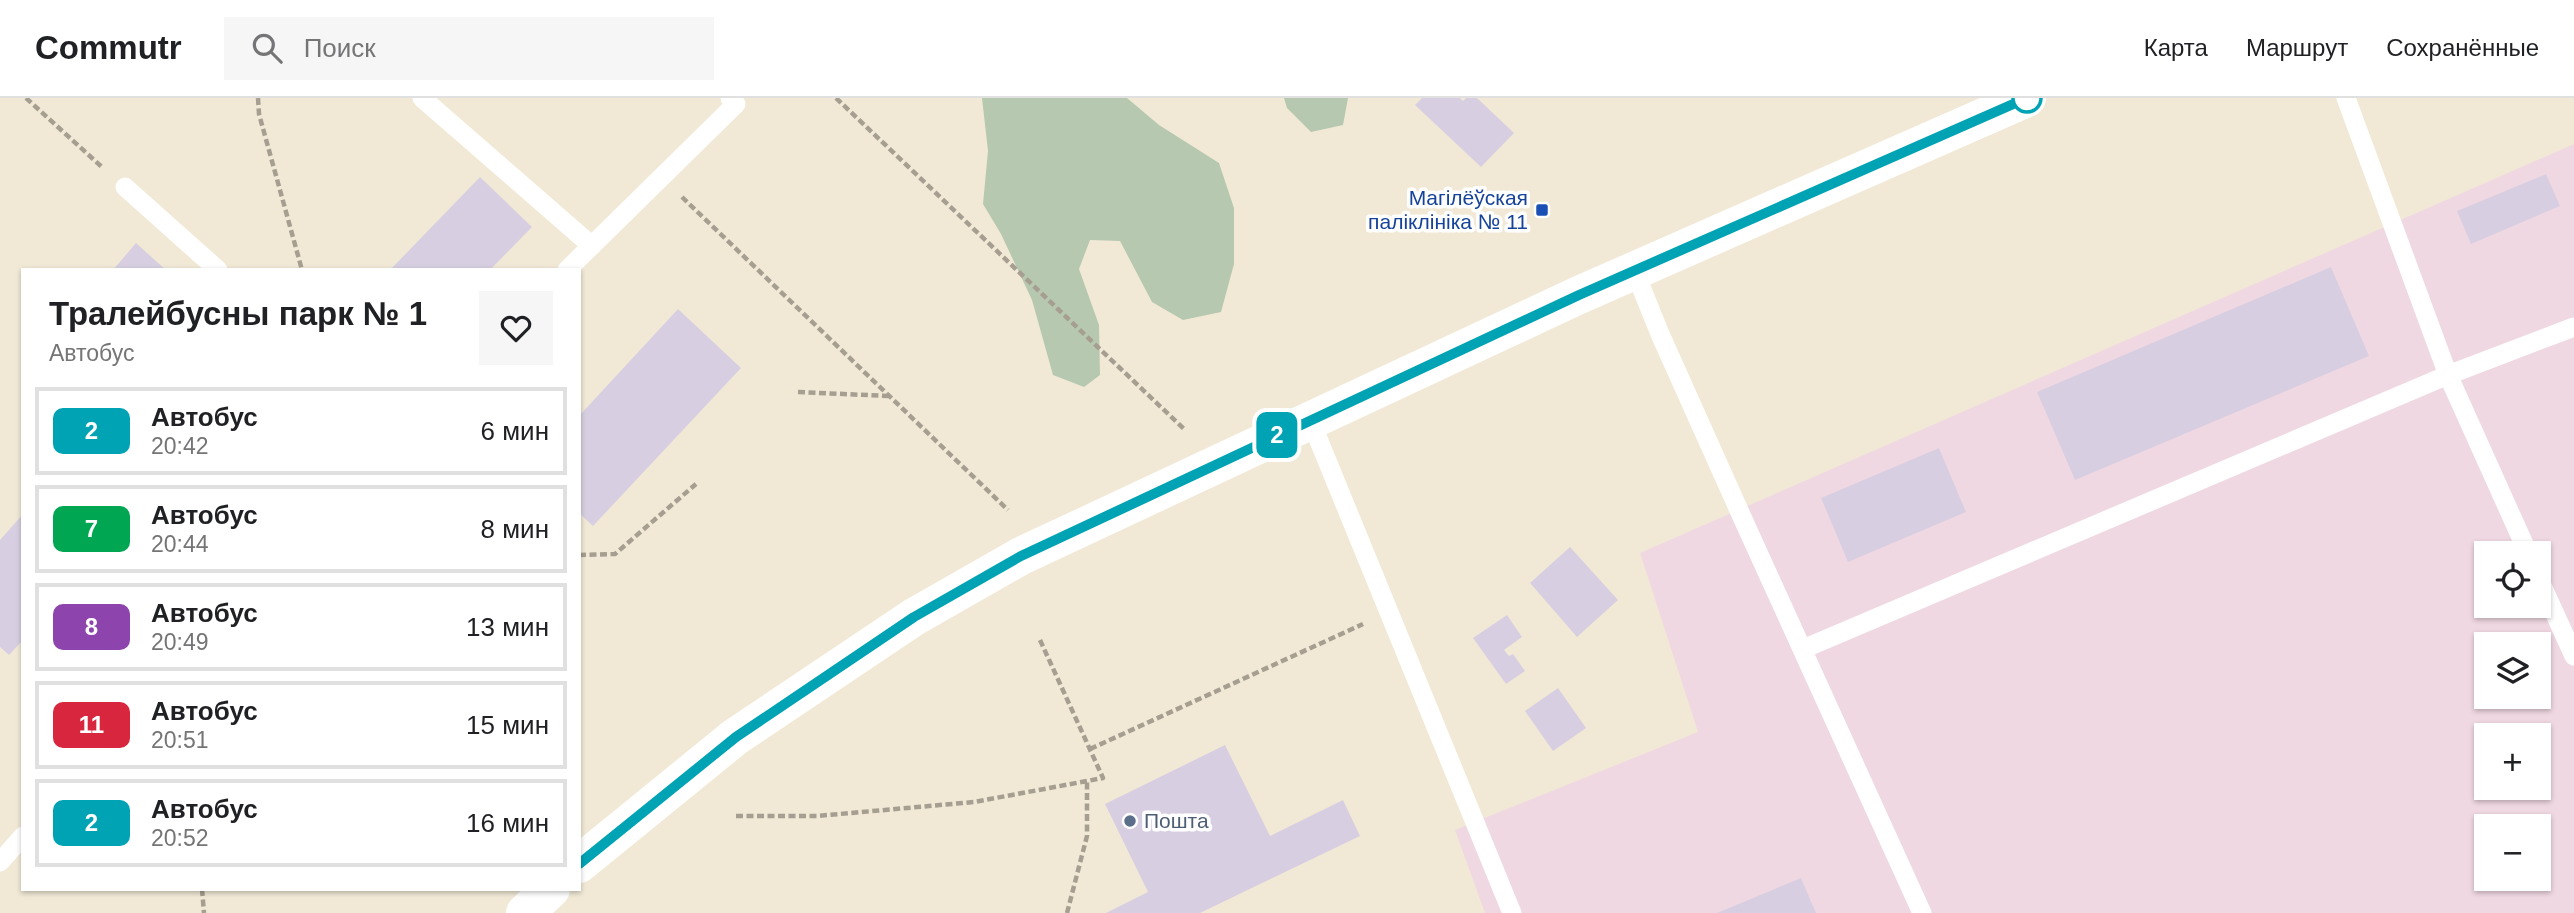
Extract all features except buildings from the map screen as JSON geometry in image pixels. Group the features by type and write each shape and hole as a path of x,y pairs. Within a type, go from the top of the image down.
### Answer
{"main road":[{"path":"581,862 736,737 914,617 1021,556 1310,419 2027,98"},
{"path":"525,913 549,891"}],"lane":[{"path":"422,98 592,246"},
{"path":"569,268 736,103 730,98"},
{"path":"2346,98 2448,374 2523,541"},
{"path":"125,187 216,268"},
{"path":"1636,272 1660,334 1923,913"},
{"path":"1803,649 2448,374 2574,327"},
{"path":"1310,419 1512,913"},
{"path":"2551,605 2574,656"},
{"path":"0,862 21,838"}],"path":[{"path":"26,98 125,187"},
{"path":"258,98 259,114 301,268"},
{"path":"836,98 1184,429"},
{"path":"662,177 1008,510"},
{"path":"798,392 890,396"},
{"path":"581,555 615,554 696,484"},
{"path":"1090,749 1390,612"},
{"path":"736,816 817,816 974,802 1103,778 1040,640"},
{"path":"1067,913 1087,836 1087,781"},
{"path":"202,891 204,913"}],"shaded area":[{"path":"2574,144 2574,913 1485,913 1455,830 1698,732 1640,553"}],"green space":[{"path":"982,98 1127,98 1159,125 1219,163 1234,208 1234,264 1221,312 1183,320 1152,302 1120,241 1090,240 1079,269 1099,325 1100,375 1084,387 1053,375 1032,300 1001,234 983,204 988,151"},
{"path":"1284,98 1348,98 1343,125 1311,132 1287,108"}],"bus line":[{"name":"2","path":"581,862 736,737 914,617 1021,556 1579,295 2027,98"}],"place":[{"name":"Магілёўская паліклініка № 11","path":"1542,210"},
{"name":"Пошта","path":"1130,821"}]}
